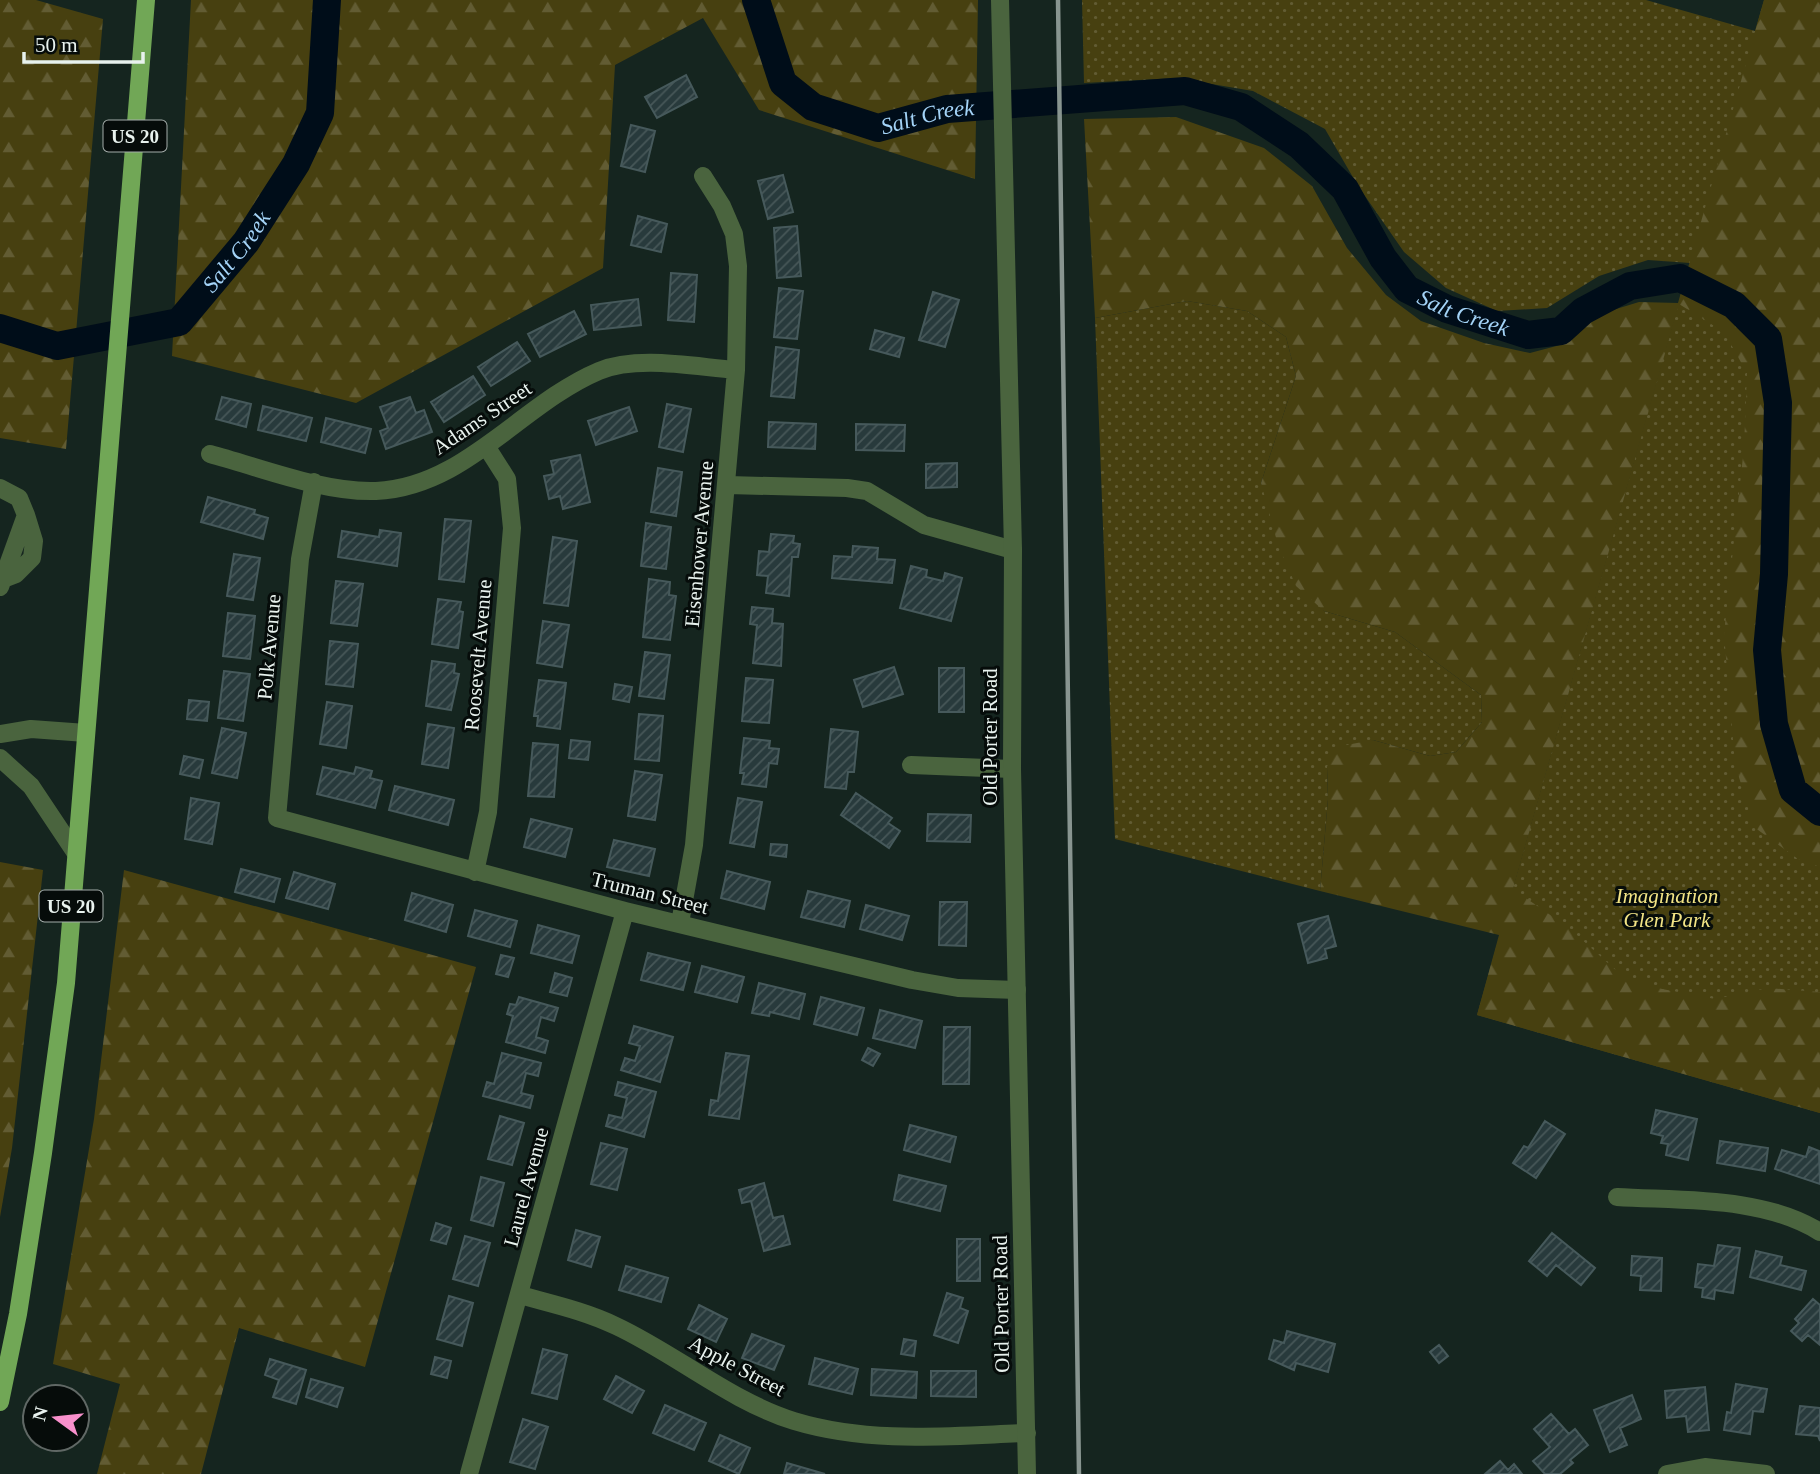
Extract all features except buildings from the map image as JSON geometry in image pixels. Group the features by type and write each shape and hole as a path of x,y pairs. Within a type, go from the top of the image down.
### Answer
{"main road":[{"name":"US 20","path":"0,1402 18,1314 43,1153 65,983 146,0"}],"street":[{"name":"Old Porter Road","path":"1000,0 1013,551 1012,769 1027,1474"},
{"name":"Eisenhower Avenue","path":"680,923 694,845 728,485 736,370 738,266 734,234 722,206 703,176"},
{"name":"Adams Street","path":"209,454 314,482 376,491 410,485 444,474 558,393 601,370 639,364 736,370"},
{"name":"Roosevelt Avenue","path":"475,872 488,812 512,528 507,478 486,446"},
{"name":"Polk Avenue","path":"277,818 300,559 314,482"},
{"path":"728,485 867,491 924,525 1013,551"},
{"path":"0,488 19,498 34,541 32,558 16,574 1,583"},
{"path":"0,734 31,729 86,733"},
{"path":"0,758 31,786 75,852"},
{"path":"911,765 1012,769"},
{"name":"Truman Street","path":"277,818 625,911 935,985 1017,990"},
{"name":"Laurel Avenue","path":"469,1474 625,911"},
{"path":"1617,1197 1755,1208 1786,1216 1820,1232"},
{"name":"Apple Street","path":"520,1295 577,1310 615,1325 765,1410 828,1430 887,1437 1027,1433"},
{"path":"1667,1474 1680,1469 1705,1467 1766,1474"}],"green space":[{"path":"0,0 36,0 103,19 66,449 0,438"},
{"path":"191,0 978,0 975,179 759,110 703,18 615,65 603,268 356,403 172,356"},
{"name":"Imagination Glen Park","path":"1082,0 1646,0 1755,31 1764,0 1820,0 1820,1113 1477,1015 1690,263 1648,260 1599,276 1547,308 1497,311 1446,288 1404,252 1358,186 1325,129 1253,91 1176,78 1084,83"},
{"path":"1764,0 1820,0 1820,867 1798,859 1754,827 1735,764 1724,634 1744,447 1747,373 1724,332 1679,304 1513,889 1569,928 1619,973 1662,989 1715,999 1768,988 1820,992 1820,1113 1477,1015 1499,935 1320,891 1328,799 1327,767 1336,747 1373,740 1430,756 1456,752 1482,722 1481,695 1395,632 1324,611 1296,586 1278,545 1261,483 1296,376 1286,337 1247,311 1187,301 1095,318 1084,119 1176,117 1264,148 1312,186 1347,248 1386,295 1421,321 1484,343 1530,353 1564,344 1600,314 1639,302 1678,303"},
{"path":"1187,301 1247,311 1286,337 1296,376 1261,483 1324,611 1395,632 1481,695 1482,722 1456,752 1430,756 1373,740 1327,767 1328,799 1320,891 1115,839 1095,318"},
{"path":"0,862 43,870 12,1148 0,1217"},
{"path":"124,870 476,967 365,1367 239,1328 201,1474 97,1474 120,1384 53,1364 94,1119"}],"waterway":[{"name":"Salt Creek","path":"0,328 57,346 179,322 246,242 296,164 320,113 327,0"},
{"name":"Salt Creek","path":"756,0 783,83 813,107 878,128 947,109 1185,91 1241,107 1299,145 1345,189 1383,258 1407,289 1447,309 1528,335 1561,331 1583,311 1630,286 1680,278 1734,305 1768,339 1778,403 1774,574 1767,650 1774,724 1793,790 1820,812"}],"railway":[{"path":"1058,0 1079,1474"}]}
